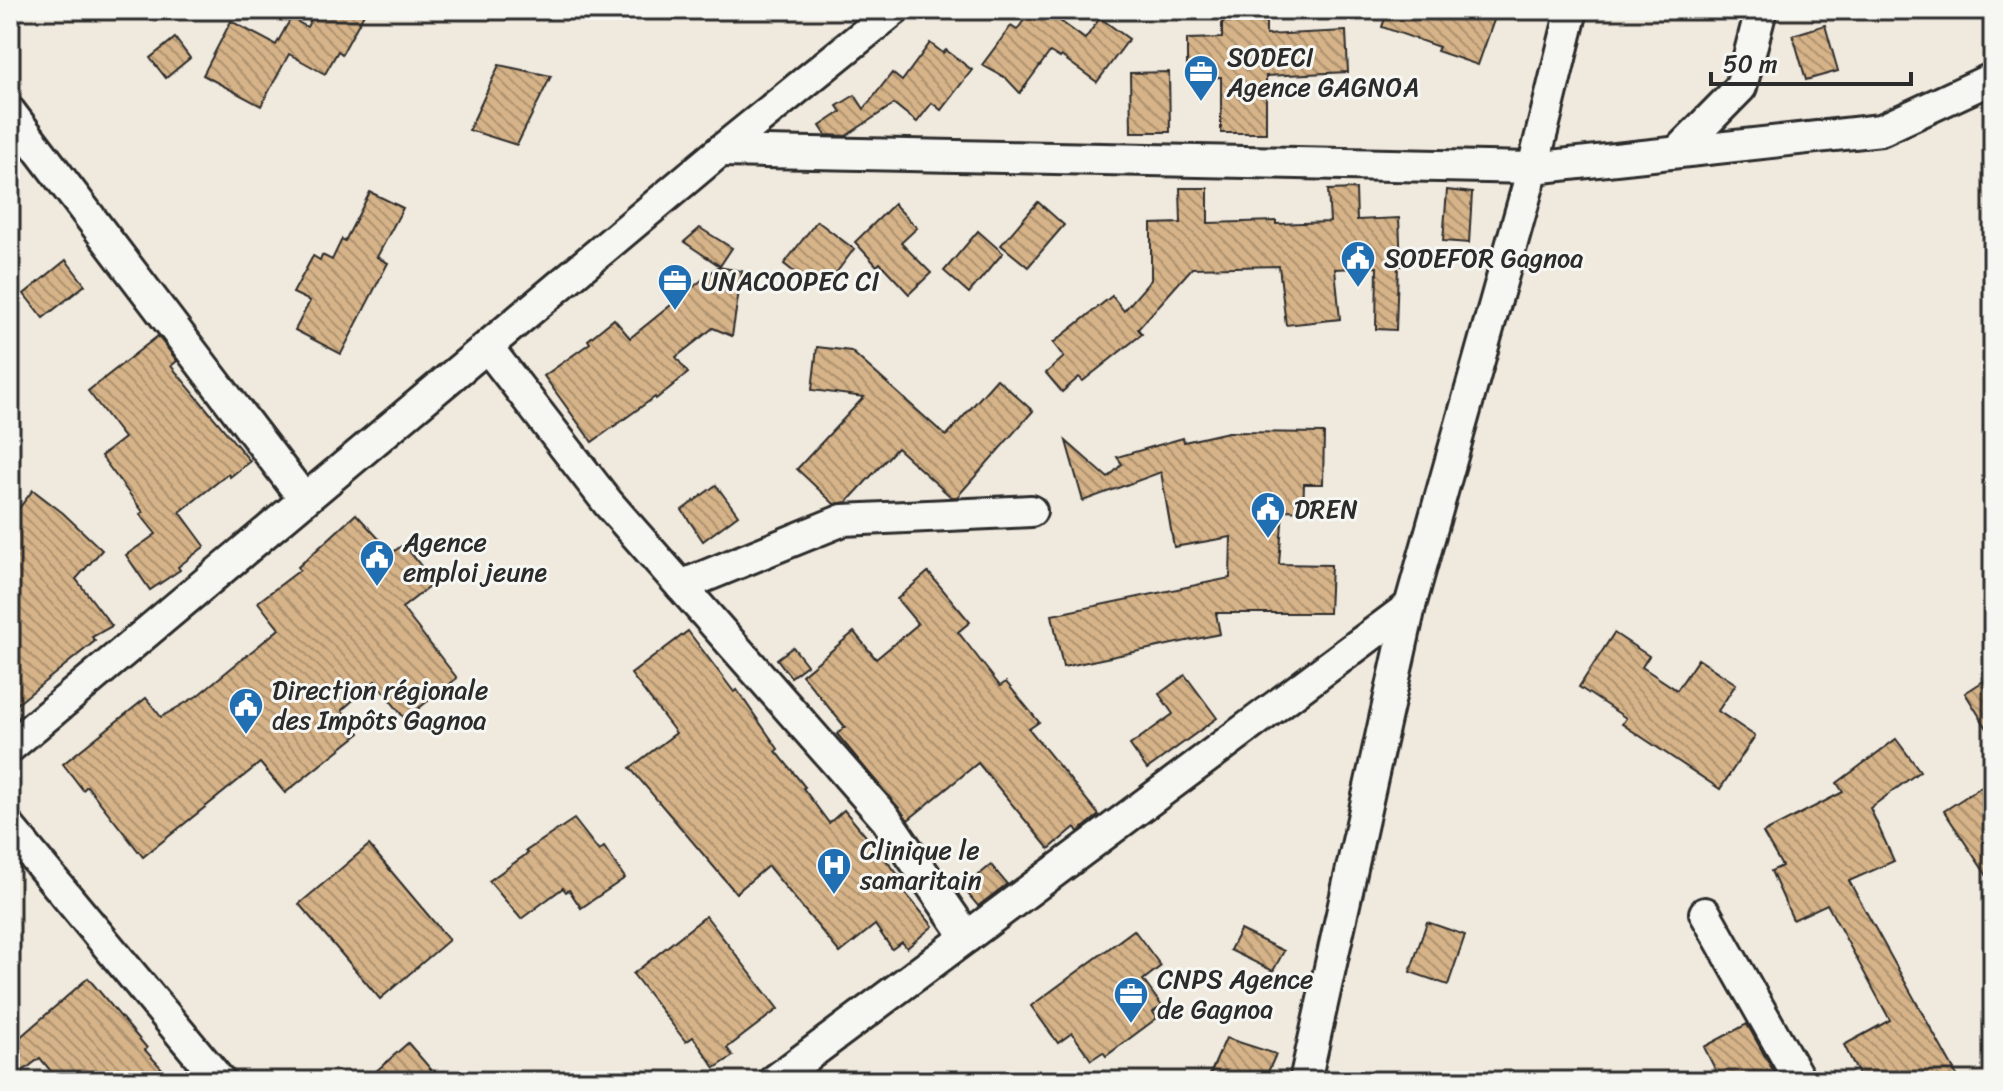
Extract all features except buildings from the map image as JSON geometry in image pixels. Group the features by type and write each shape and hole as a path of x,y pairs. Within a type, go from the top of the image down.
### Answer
{"street":[{"path":"10,747 720,151 894,10"},
{"path":"1305,1081 1410,606 1533,168 1572,10"},
{"path":"1677,152 1741,87 1761,10"},
{"path":"720,151 1533,168 1881,130 1993,78"},
{"path":"10,112 304,499"},
{"path":"488,348 608,503 886,819 967,937"},
{"path":"681,586 843,520 1031,511"},
{"path":"774,1081 1410,606"},
{"path":"10,828 220,1081"},
{"path":"1705,913 1800,1081"}],"place":[{"name":"SODECI Agence GAGNOA","path":"1201,103"},
{"name":"SODEFOR Gagnoa","path":"1358,289"},
{"name":"UNACOOPEC CI","path":"675,312"},
{"name":"DREN","path":"1268,540"},
{"name":"Agence emploi jeune","path":"377,588"},
{"name":"Direction régionale des Impôts Gagnoa","path":"246,736"},
{"name":"Clinique le samaritain","path":"834,896"},
{"name":"CNPS Agence de Gagnoa","path":"1131,1025"}]}
